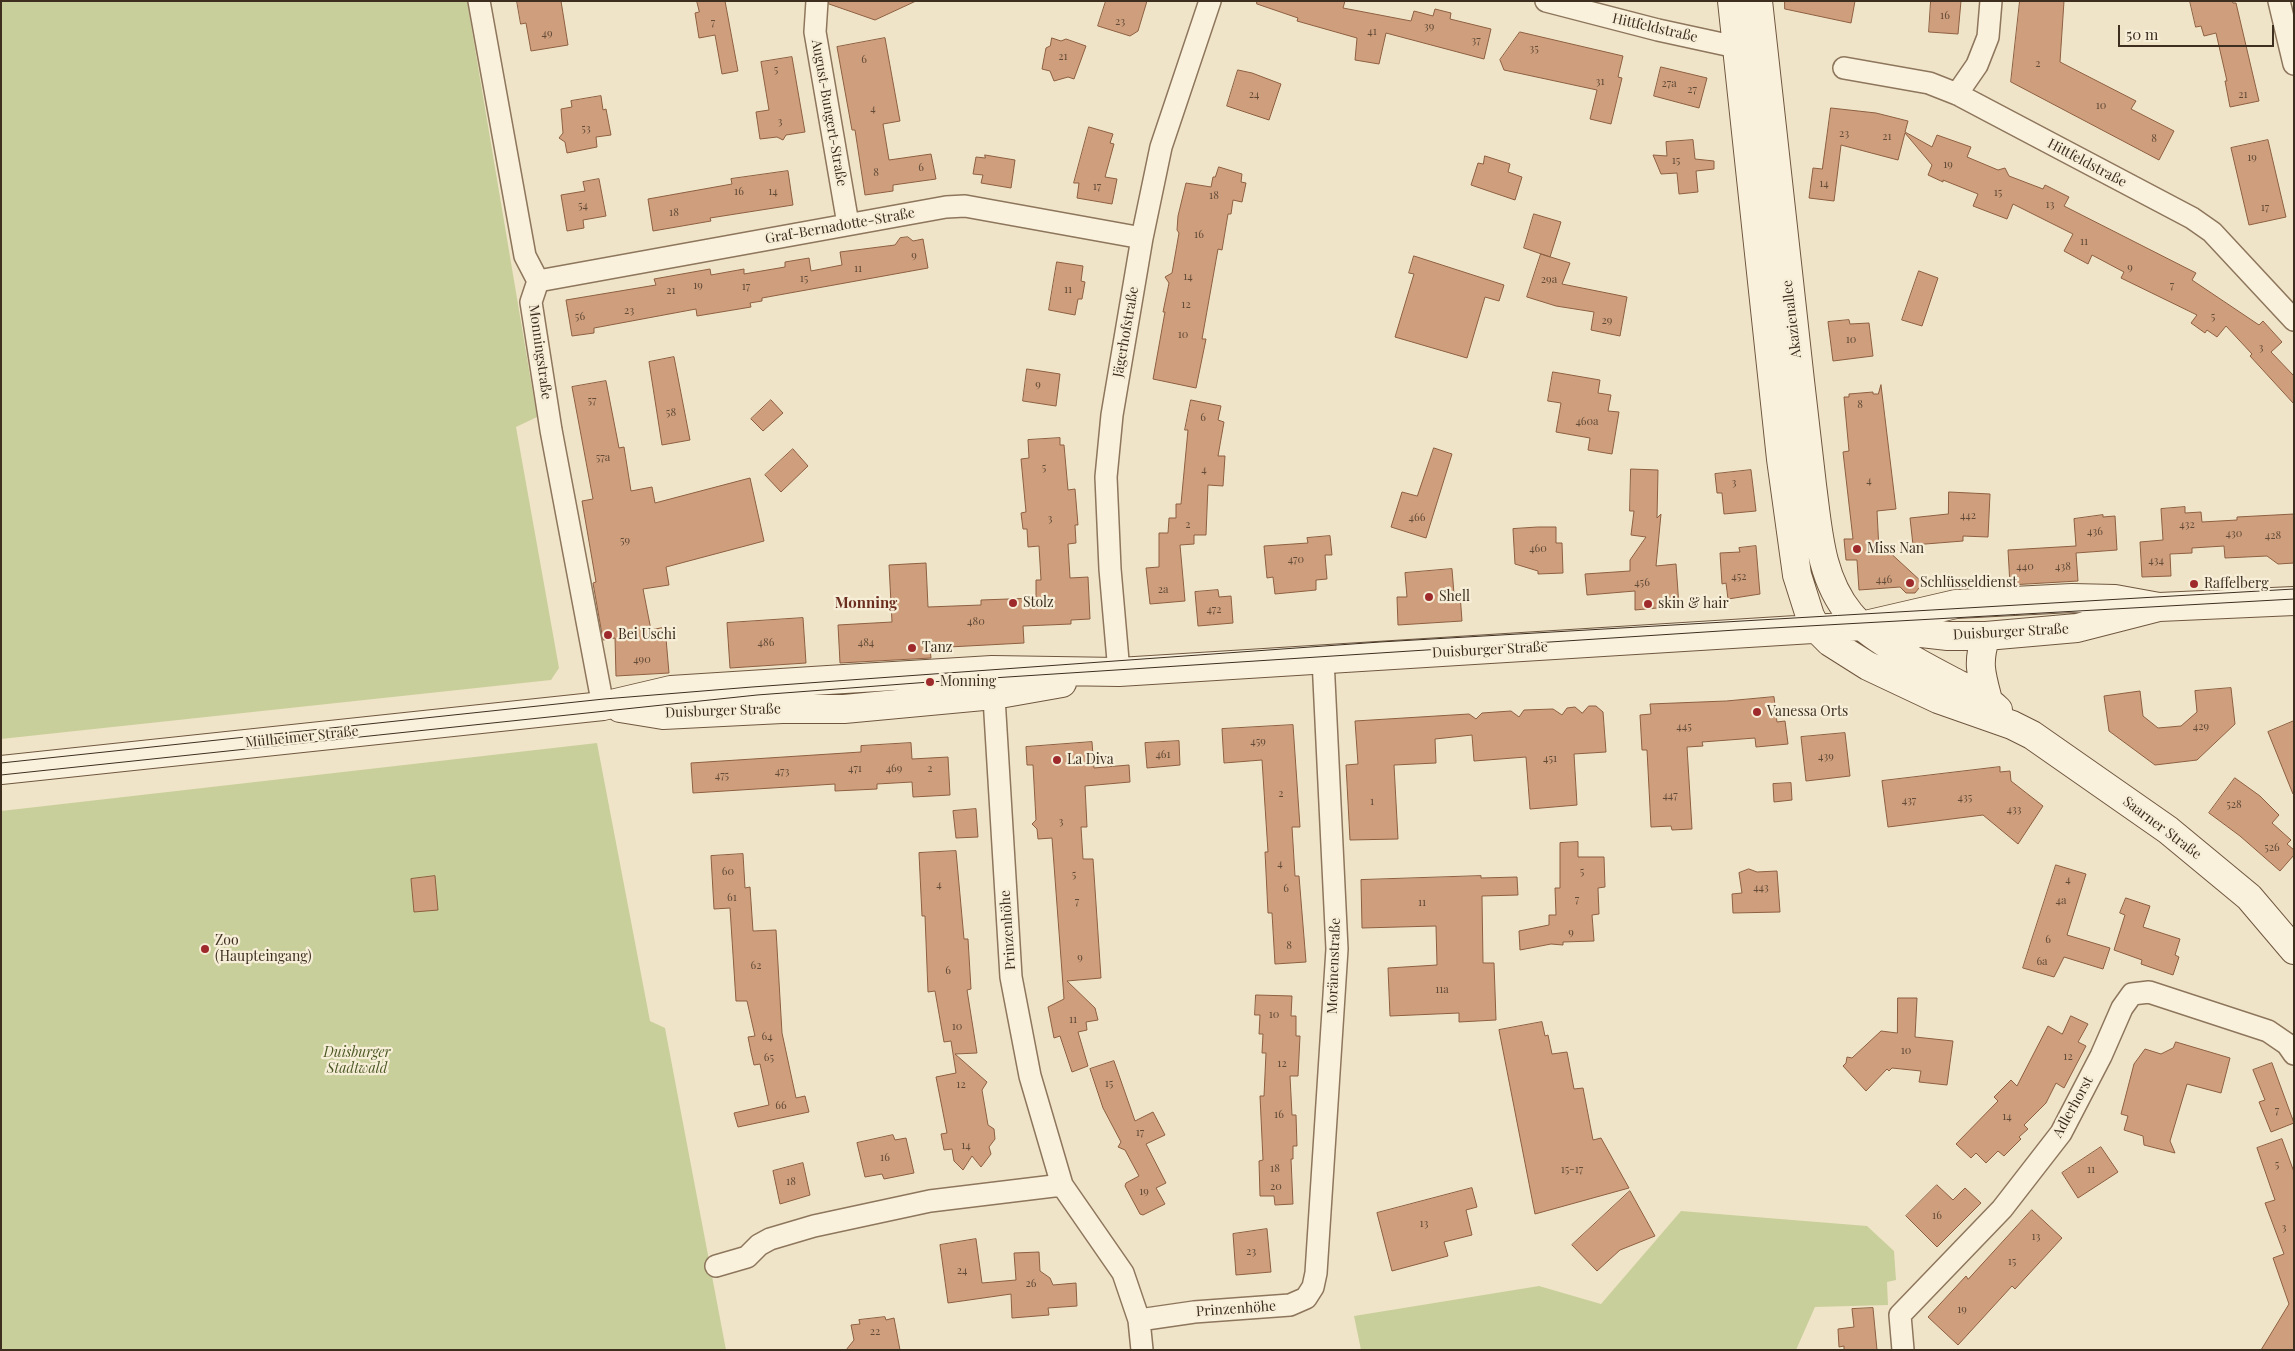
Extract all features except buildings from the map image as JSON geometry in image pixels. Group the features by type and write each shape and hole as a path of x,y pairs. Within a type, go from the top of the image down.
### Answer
{"main road":[{"name":"Akazienallee","path":"1732,1 1781,459 1797,575 1810,616 1817,629"},
{"name":"Akazienallee","path":"1758,1 1780,215 1818,537 1826,571 1835,592 1849,614 1861,626"},
{"name":"Duisburger Straße","path":"603,706 663,714 782,709 844,709 993,683 1119,672 1861,626 1956,604 2072,598 2115,599 2159,607"},
{"name":"Duisburger Straße","path":"1861,626 1948,636 1986,636 2078,628 2159,607 2294,601"},
{"name":"Saarner Straße","path":"1861,626 1934,672 1988,700 2012,725"},
{"name":"Saarner Straße","path":"1817,629 1830,642 1868,666 1938,699 2012,725 2032,735 2168,830 2249,897 2294,950"},
{"path":"1986,636 1980,653 1980,668 1988,700"},
{"name":"Mülheimer Straße","path":"1,770 603,706"}],"street":[{"path":"479,1 524,256 538,281"},
{"name":"August-Bungert-Straße","path":"817,1 815,32 848,224"},
{"name":"Jägerhofstraße","path":"1119,672 1110,569 1106,477 1111,424 1142,238 1161,147 1210,1"},
{"name":"Hittfeldstraße","path":"1546,1 1658,30 1764,54"},
{"path":"1956,94 1977,65 1988,37 1991,1"},
{"path":"2279,1 2294,64"},
{"name":"Hittfeldstraße","path":"1844,68 1929,83 1956,94 2192,218 2212,232 2294,320"},
{"name":"Graf-Bernadotte-Straße","path":"538,281 946,207 965,206 1142,238"},
{"name":"Monningstraße","path":"538,281 531,302 553,439 603,706"},
{"name":"Moränenstraße","path":"1316,1273 1337,949 1323,659"},
{"name":"Prinzenhöhe","path":"993,683 1011,977 1030,1076 1062,1185 1123,1272 1139,1320 1142,1350"},
{"name":"Adlerhorst","path":"1903,1350 1900,1315 2002,1209 2061,1132 2101,1056 2122,1008 2132,994 2149,992 2268,1030 2288,1044 2294,1054"},
{"path":"716,1266 747,1257 759,1245 770,1239 814,1226 930,1201 1062,1185"},
{"name":"Prinzenhöhe","path":"1139,1320 1194,1312 1290,1305 1306,1298 1313,1287 1316,1273"}],"green space":[{"path":"1,1 467,1 537,417 516,427 559,668 551,680 1,739"},
{"name":"Duisburger Stadtwald","path":"597,743 650,1021 665,1028 726,1350 1,1350 1,811"},
{"path":"1681,1211 1867,1226 1894,1251 1896,1280 1887,1282 1888,1305 1815,1307 1796,1350 1361,1350 1354,1316 1539,1286 1601,1304"}],"tram line":[{"path":"1,763 604,699 752,687 1380,642 2294,589"},
{"path":"1,775 757,695 930,682 1736,630 2294,599"}],"place":[{"name":"Miss Nan","path":"1857,549"},
{"name":"Schlüsseldienst","path":"1910,583"},
{"name":"Raffelberg","path":"2194,584"},
{"name":"Shell","path":"1429,597"},
{"name":"Stolz","path":"1013,603"},
{"name":"skin & hair","path":"1648,604"},
{"name":"Bei Uschi","path":"608,635"},
{"name":"Tanz","path":"912,648"},
{"name":"Monning","path":"930,682"},
{"name":"Vanessa Orts","path":"1757,712"},
{"name":"La Diva","path":"1057,760"},
{"name":"Zoo (Haupteingang)","path":"205,949"}],"district":[{"name":"Monning","path":"866,603"}]}
